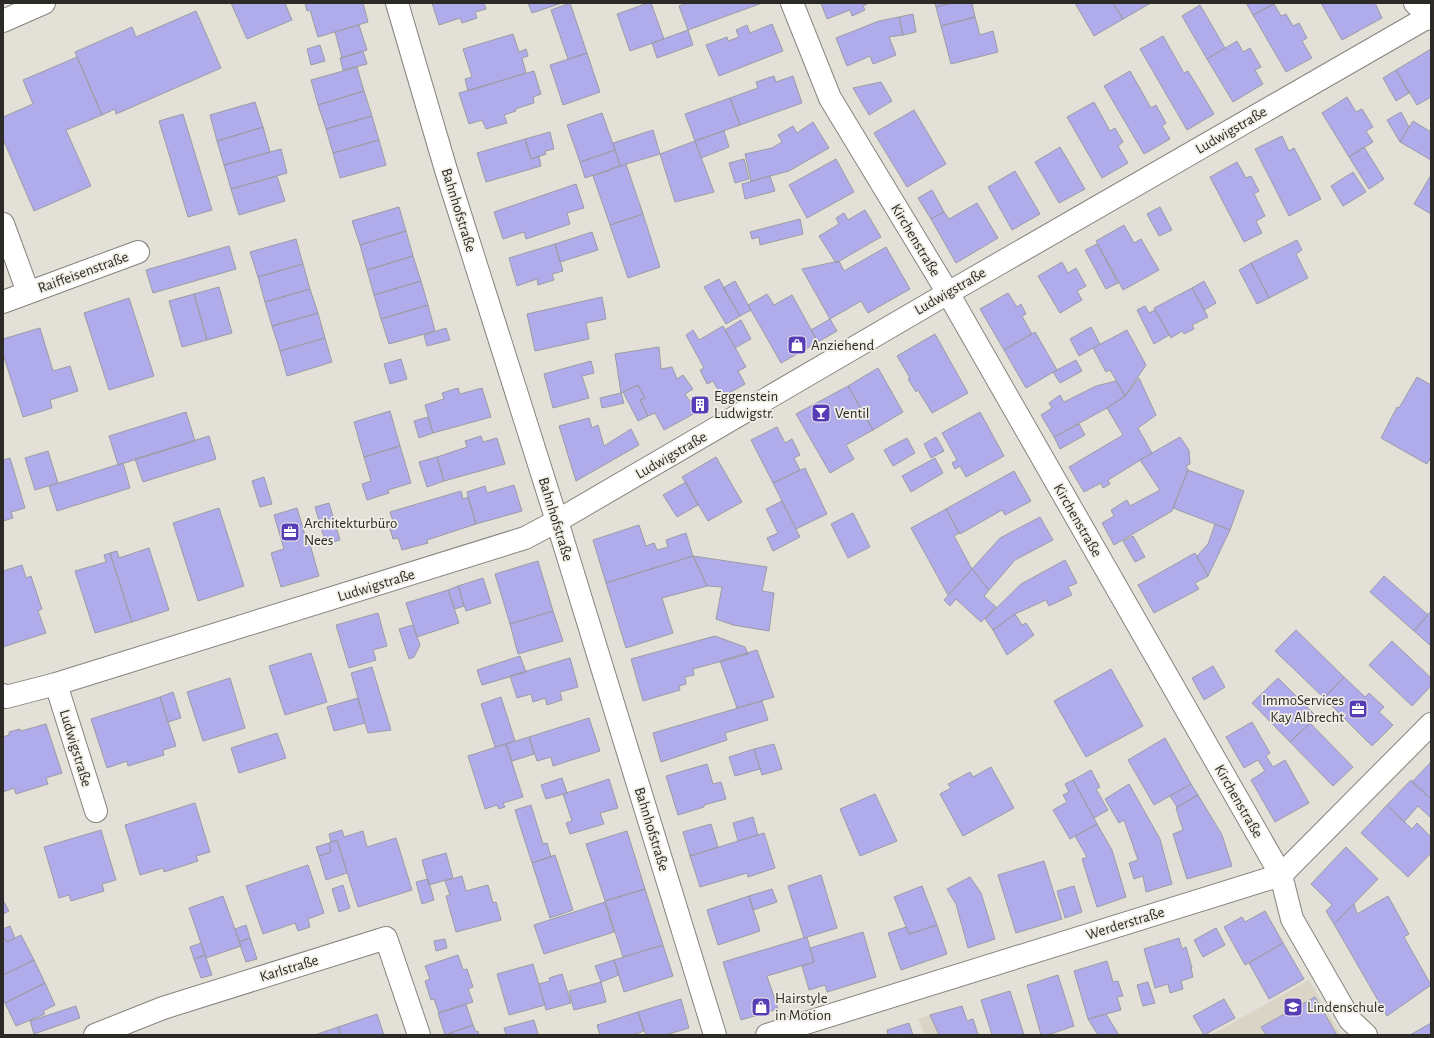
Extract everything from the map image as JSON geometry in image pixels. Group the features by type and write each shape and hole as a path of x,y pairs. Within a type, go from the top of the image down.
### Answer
{"street":[{"path":"3,21 44,3"},
{"name":"Bahnhofstraße","path":"397,3 449,178 557,521 715,1035"},
{"name":"Kirchenstraße","path":"792,3 830,98 948,293 1281,875 1292,919 1350,1020 1366,1035"},
{"name":"Ludwigstraße","path":"3,695 6,697 56,684 525,538 557,521 948,293 1425,13"},
{"name":"Raiffeisenstraße","path":"3,224 28,292"},
{"name":"Raiffeisenstraße","path":"3,302 138,252"},
{"name":"Ludwigstraße","path":"56,684 96,811"},
{"name":"Werderstraße","path":"766,1035 1281,875 1431,724"},
{"name":"Karlstraße","path":"95,1035 163,1008 386,938 418,1035"}],"shaded area":[{"name":"Lindenschule","path":"1309,980 1341,1035 1211,1035"},
{"path":"930,1015 939,1035 925,1035 918,1019"}],"building":[{"path":"231,3 285,3 292,20 247,39"},
{"path":"305,3 363,3 368,22 318,37 310,10 307,11"},
{"path":"432,3 484,3 486,9 475,12 477,18 462,23 460,18 439,25"},
{"path":"528,3 562,3 532,13"},
{"path":"570,3 587,53 568,59 551,10"},
{"path":"651,3 664,39 630,51 617,14"},
{"path":"687,3 762,3 688,30 679,6"},
{"path":"821,3 869,3 863,6 865,10 852,16 850,10 827,19"},
{"path":"935,3 952,3 936,7"},
{"path":"952,3 972,3 975,17 941,26 936,7"},
{"path":"1075,3 1113,3 1123,19 1094,36"},
{"path":"1113,3 1151,3 1123,19"},
{"path":"1246,3 1273,3 1274,4 1253,15"},
{"path":"1321,3 1375,3 1382,18 1342,40"},
{"path":"1274,4 1281,16 1286,14 1293,26 1299,23 1307,38 1302,41 1312,58 1286,72 1253,15"},
{"path":"1200,5 1225,48 1207,59 1182,16"},
{"path":"196,11 221,68 116,114 115,109 102,115 75,52 132,27 136,37"},
{"path":"913,14 916,32 903,35 899,17"},
{"path":"899,17 903,35 889,37 896,55 873,64 870,56 847,66 836,38 879,21"},
{"path":"975,17 980,35 993,31 998,52 951,64 941,26"},
{"path":"772,24 783,51 719,76 706,45 727,37 728,41 739,37 736,30 747,25 750,33"},
{"path":"359,25 367,50 342,58 335,32"},
{"path":"688,30 693,45 657,58 652,43"},
{"path":"513,34 519,52 526,49 528,56 522,58 526,73 468,91 465,79 472,77 463,49"},
{"path":"1163,36 1184,73 1188,71 1214,114 1187,130 1140,49"},
{"path":"1237,41 1243,52 1250,48 1261,67 1255,70 1263,84 1233,102 1207,59"},
{"path":"320,45 325,61 311,65 307,49"},
{"path":"1431,49 1431,97 1417,105 1396,70"},
{"path":"363,51 367,64 343,70 340,58"},
{"path":"587,53 600,92 563,105 550,65"},
{"path":"77,57 102,115 66,130 91,186 34,211 3,139 3,117 33,104 23,80"},
{"path":"357,67 364,91 318,105 311,80"},
{"path":"1396,70 1409,93 1396,101 1383,78"},
{"path":"534,71 541,94 533,97 534,103 515,109 516,111 504,115 507,123 486,129 482,120 469,124 459,93"},
{"path":"1130,71 1151,108 1156,105 1166,123 1162,126 1170,139 1144,154 1104,86"},
{"path":"774,76 776,82 793,76 802,103 740,125 730,98 758,88 756,82"},
{"path":"881,82 892,101 869,115 853,88"},
{"path":"364,91 372,116 326,129 318,105"},
{"path":"1347,97 1356,112 1362,109 1373,127 1366,131 1373,142 1349,157 1322,113"},
{"path":"730,98 740,125 695,141 685,114"},
{"path":"255,102 263,127 217,141 210,115"},
{"path":"1094,102 1110,131 1115,128 1123,142 1118,146 1128,163 1102,178 1067,117"},
{"path":"914,110 946,164 907,187 874,133"},
{"path":"1401,112 1409,127 1400,142 1387,120"},
{"path":"602,113 615,150 580,162 567,125"},
{"path":"183,114 212,210 188,217 159,121"},
{"path":"372,116 379,140 333,153 326,129"},
{"path":"1413,121 1431,132 1431,160 1400,142"},
{"path":"813,122 829,148 789,171 751,181 745,154 772,148 782,142 778,135 793,126 797,133"},
{"path":"263,127 270,152 224,165 217,141"},
{"path":"653,130 660,154 620,166 613,143"},
{"path":"724,131 729,147 701,158 695,141"},
{"path":"550,132 554,149 545,151 546,154 531,159 525,139"},
{"path":"1282,136 1289,151 1294,148 1321,199 1289,216 1255,149"},
{"path":"525,139 531,159 539,156 541,166 486,182 477,153"},
{"path":"379,140 386,165 340,178 333,153"},
{"path":"695,141 714,192 675,202 660,154"},
{"path":"1060,147 1085,189 1059,203 1035,162"},
{"path":"1364,147 1384,179 1369,189 1349,157"},
{"path":"281,149 287,173 231,189 224,165"},
{"path":"615,150 620,166 585,178 580,162"},
{"path":"744,159 749,179 735,183 729,163"},
{"path":"836,159 854,192 807,218 789,185"},
{"path":"1237,162 1246,178 1251,176 1259,191 1254,194 1265,216 1256,221 1262,233 1244,242 1210,177"},
{"path":"626,164 643,214 610,225 593,176"},
{"path":"1015,171 1040,214 1012,230 988,187"},
{"path":"1353,172 1366,192 1343,206 1331,186"},
{"path":"1431,175 1431,214 1414,204"},
{"path":"277,176 285,201 239,215 231,189"},
{"path":"770,176 775,191 745,199 742,184"},
{"path":"576,184 584,208 567,213 570,224 526,239 524,232 503,239 494,212"},
{"path":"932,190 944,212 931,219 918,198"},
{"path":"977,203 998,238 956,263 931,219 944,212 949,219"},
{"path":"399,207 406,231 360,245 352,221"},
{"path":"1160,207 1172,230 1159,236 1147,214"},
{"path":"865,210 881,237 836,263 819,236 839,224 836,218 844,213 848,220"},
{"path":"643,214 660,267 628,278 610,225"},
{"path":"800,219 803,234 760,245 759,237 752,239 750,232"},
{"path":"1124,225 1134,243 1141,239 1159,270 1123,290 1096,241"},
{"path":"406,231 413,256 367,270 360,245"},
{"path":"592,232 598,250 560,262 555,244"},
{"path":"296,239 303,264 258,277 250,252"},
{"path":"1297,240 1302,250 1296,254 1308,278 1269,298 1251,263"},
{"path":"555,244 563,271 552,274 554,280 538,285 537,279 517,286 509,258"},
{"path":"1097,244 1118,283 1106,289 1085,250"},
{"path":"229,246 236,269 153,293 146,270"},
{"path":"886,247 910,289 868,313 861,301 830,319 802,269 839,261 844,271"},
{"path":"413,256 421,281 374,295 367,270"},
{"path":"1062,262 1068,273 1076,268 1086,286 1077,291 1082,300 1060,313 1038,276"},
{"path":"1251,263 1269,298 1257,304 1239,270"},
{"path":"303,264 310,289 265,302 258,277"},
{"path":"719,279 740,316 726,324 704,287"},
{"path":"421,281 428,305 381,319 374,295"},
{"path":"735,281 751,310 740,316 723,288"},
{"path":"1204,281 1216,303 1204,310 1192,288"},
{"path":"219,287 232,333 207,340 194,294"},
{"path":"1192,288 1208,317 1192,325 1194,329 1184,334 1182,331 1171,338 1154,308"},
{"path":"310,289 318,313 272,326 265,302"},
{"path":"1008,293 1017,307 1021,304 1026,314 1022,316 1032,334 1004,350 980,309"},
{"path":"194,294 207,340 182,347 169,301"},
{"path":"767,294 774,305 792,295 818,342 781,363 748,305"},
{"path":"602,297 606,319 586,323 589,339 535,351 527,314"},
{"path":"129,298 154,376 109,390 84,313"},
{"path":"428,305 435,331 389,344 381,319"},
{"path":"1145,306 1149,313 1155,310 1169,335 1154,344 1137,310"},
{"path":"318,313 325,338 280,351 272,326"},
{"path":"830,319 837,331 818,342 811,330"},
{"path":"741,320 751,339 735,348 725,330"},
{"path":"723,326 746,367 738,371 745,384 722,397 713,381 707,384 700,370 704,368 686,335 693,330 699,340"},
{"path":"1091,327 1100,344 1079,356 1070,339"},
{"path":"40,328 53,371 70,366 78,391 50,400 52,408 23,417 3,354 3,339"},
{"path":"446,328 450,340 427,346 424,335"},
{"path":"1127,330 1146,365 1125,396 1110,370 1106,372 1093,348"},
{"path":"1035,332 1057,370 1026,388 1004,350"},
{"path":"935,334 968,393 932,413 918,390 916,392 908,379 910,378 897,356"},
{"path":"325,338 332,362 287,376 280,351"},
{"path":"659,347 661,369 672,367 677,379 683,375 693,389 685,394 697,412 664,430 655,413 648,416 640,400 645,398 638,385 621,393 615,354"},
{"path":"401,359 407,379 390,384 384,364"},
{"path":"1076,360 1082,371 1060,383 1053,372"},
{"path":"591,361 594,373 582,376 589,398 553,408 544,374"},
{"path":"878,368 903,412 873,430 848,386"},
{"path":"1417,377 1431,385 1431,457 1427,464 1381,438 1397,407 1399,408"},
{"path":"1139,378 1156,415 1138,428 1152,453 1108,480 1110,484 1103,488 1101,483 1084,492 1069,467 1123,435 1107,408 1125,396"},
{"path":"1116,381 1125,396 1107,408 1054,437 1041,415 1052,408 1049,403 1060,395 1064,402 1096,386"},
{"path":"638,385 645,398 640,400 648,416 638,421 623,392"},
{"path":"848,386 873,430 846,445 854,459 830,473 796,414"},
{"path":"458,388 460,394 482,388 491,417 433,433 425,405 444,399 442,393"},
{"path":"621,393 624,403 602,408 600,398"},
{"name":"Eggenstein Ludwigstr.","path":"703,397 708,405 697,412 692,404"},
{"path":"390,411 400,446 364,457 354,422"},
{"path":"186,412 195,441 118,465 109,436"},
{"path":"980,412 1004,456 966,477 960,466 955,469 952,463 957,460 942,433"},
{"path":"428,417 433,433 419,438 414,421"},
{"path":"589,418 592,428 598,425 604,446 631,429 639,445 576,481 559,426"},
{"path":"1079,424 1085,435 1060,449 1054,437"},
{"path":"777,427 785,443 792,439 800,455 794,458 800,470 773,483 751,440"},
{"path":"209,436 216,459 143,482 135,459"},
{"path":"481,436 483,442 497,438 505,464 444,481 437,457 467,447 465,441"},
{"path":"936,437 944,451 931,458 924,444"},
{"path":"1180,437 1189,450 1190,464 1186,466 1188,470 1172,511 1114,545 1102,523 1114,516 1111,510 1127,500 1130,506 1160,490 1140,460"},
{"path":"907,438 915,453 893,466 884,450"},
{"path":"400,446 411,483 388,490 389,493 367,500 362,484 371,481 364,457"},
{"path":"48,451 58,483 35,490 25,458"},
{"path":"437,457 444,481 427,487 419,462"},
{"path":"716,457 742,502 708,521 682,477"},
{"path":"10,458 25,508 11,512 13,518 3,521 3,460"},
{"path":"935,458 943,473 911,492 902,476"},
{"path":"123,463 130,488 57,511 49,486"},
{"path":"805,468 827,514 796,529 773,483"},
{"path":"1188,470 1244,491 1230,530 1173,508"},
{"path":"1014,471 1031,501 1005,515 1002,510 960,534 946,509"},
{"path":"264,477 272,504 260,507 252,481"},
{"path":"686,482 698,505 677,517 663,495"},
{"path":"514,485 522,511 476,524 467,492 485,486 487,493"},
{"path":"461,491 463,499 468,497 476,524 427,540 428,543 402,550 398,538 393,539 389,526 394,524 390,512"},
{"path":"782,501 800,537 773,551 767,538 778,533 766,509"},
{"path":"329,503 340,540 326,544 315,507"},
{"path":"219,508 244,586 198,601 173,523"},
{"path":"297,508 307,542 309,541 319,576 281,587 271,553 284,549 274,515"},
{"path":"946,509 959,533 954,536 972,569 948,595 911,528"},
{"path":"853,513 870,547 848,558 831,524"},
{"path":"1040,517 1053,540 1015,560 989,590 972,569 1000,538"},
{"path":"1215,524 1230,530 1208,576 1197,556 1208,544"},
{"path":"639,525 646,546 654,543 657,550 668,547 666,540 686,533 693,556 606,583 593,540"},
{"path":"1133,536 1145,557 1135,562 1123,541"},
{"path":"149,548 169,610 132,622 110,553 117,551 119,558"},
{"path":"110,553 132,622 95,633 75,571 106,562 104,555"},
{"path":"1195,553 1208,576 1195,583 1199,589 1154,613 1138,585"},
{"path":"693,556 707,586 662,598 673,633 626,648 606,583"},
{"path":"693,556 767,567 762,591 774,593 769,631 733,625 716,619 722,587 707,586"},
{"path":"1065,560 1077,583 1068,587 1072,595 1049,606 1046,600 1015,614 993,630 985,619 1021,584"},
{"path":"538,561 553,611 510,624 495,574"},
{"path":"22,565 26,578 31,576 42,609 38,611 46,633 3,647 3,571"},
{"path":"972,569 989,590 984,596 996,607 981,622 956,599 950,606 944,600"},
{"path":"1384,576 1428,615 1414,631 1370,592"},
{"path":"483,578 491,603 466,611 458,586"},
{"path":"458,586 464,606 455,609 448,590"},
{"path":"448,590 459,623 417,637 406,603"},
{"path":"553,611 563,641 518,654 510,624"},
{"path":"1431,611 1431,646 1414,631"},
{"path":"378,613 387,646 373,650 376,660 349,668 336,625"},
{"path":"1015,614 1022,625 1026,623 1034,635 1007,655 993,630"},
{"path":"413,625 420,645 414,657 409,659 399,629"},
{"path":"1296,630 1344,677 1324,698 1275,651"},
{"path":"715,636 745,647 748,654 693,669 694,675 685,677 686,684 679,686 680,690 643,701 631,659"},
{"path":"1392,641 1431,678 1431,686 1412,706 1369,665"},
{"path":"757,650 774,697 737,708 720,661"},
{"path":"311,653 327,702 285,715 269,666"},
{"path":"520,656 526,672 482,685 477,670"},
{"path":"570,658 578,687 560,692 562,700 547,705 545,698 533,702 531,694 517,698 510,676"},
{"path":"1213,666 1225,687 1204,700 1192,678"},
{"path":"372,667 391,730 368,733 351,673"},
{"path":"1111,669 1143,726 1086,757 1054,701"},
{"name":"ImmoServices Kay Albrecht","path":"1344,677 1365,697 1369,693 1384,707 1379,712 1393,725 1372,746 1324,698"},
{"path":"230,678 245,728 203,741 187,692"},
{"path":"1278,678 1317,717 1290,742 1252,703"},
{"path":"173,692 181,718 168,722 160,697"},
{"path":"160,697 176,746 163,750 164,755 128,766 127,761 107,768 91,719"},
{"path":"501,697 515,741 495,747 481,704"},
{"path":"358,698 365,723 334,731 327,707"},
{"path":"762,701 768,720 725,733 727,740 661,762 653,733"},
{"path":"589,718 600,751 553,766 551,757 537,761 529,737"},
{"path":"1252,722 1270,753 1266,756 1273,767 1285,760 1309,803 1275,822 1251,780 1265,771 1258,760 1244,768 1226,737"},
{"path":"1310,723 1353,767 1333,786 1290,742"},
{"path":"46,724 62,773 46,778 48,784 16,794 14,788 3,792 3,737 9,735 9,732 20,729 21,731"},
{"path":"277,733 286,758 239,773 231,748"},
{"path":"529,737 534,754 512,761 506,744"},
{"path":"1165,738 1191,784 1154,805 1128,760"},
{"path":"506,744 523,797 503,803 505,807 499,809 497,805 485,809 468,756"},
{"path":"774,744 782,769 762,775 754,749"},
{"path":"754,749 760,769 735,776 729,757"},
{"path":"1431,763 1431,799 1412,782"},
{"path":"707,764 713,784 721,782 726,799 704,805 704,807 678,815 666,776"},
{"path":"991,767 1014,808 963,836 940,794 951,788 948,784 970,772 973,777"},
{"path":"1091,770 1100,787 1096,789 1108,810 1094,818 1073,780"},
{"path":"562,778 567,793 546,799 541,785"},
{"path":"609,779 618,808 600,813 604,824 570,834 566,823 572,821 563,794"},
{"path":"1073,780 1097,824 1070,839 1053,810 1067,802 1063,795 1069,792 1065,784"},
{"path":"1411,780 1431,799 1431,816 1430,817 1418,806 1404,822 1387,805"},
{"path":"1129,784 1160,839 1172,884 1146,892 1143,876 1134,879 1129,863 1138,860 1124,820 1119,823 1105,799"},
{"path":"1191,784 1198,795 1177,807 1170,796"},
{"path":"875,794 897,841 860,856 840,809"},
{"path":"1198,795 1222,835 1232,866 1187,879 1173,834 1183,830 1176,808"},
{"path":"195,803 210,852 196,856 198,861 164,872 163,868 140,875 125,825"},
{"path":"531,805 543,844 547,843 551,857 532,863 515,810"},
{"path":"1387,805 1412,829 1417,823 1431,837 1431,853 1408,877 1361,833"},
{"path":"753,817 758,835 738,841 733,823"},
{"path":"711,824 718,847 690,856 683,832"},
{"path":"1097,824 1112,850 1126,897 1097,907 1082,859 1087,857 1075,836"},
{"path":"101,830 116,880 102,884 104,891 71,901 69,895 59,898 44,847"},
{"path":"342,830 344,837 363,831 367,847 396,838 412,890 358,907 337,840 331,842 329,834"},
{"path":"627,831 645,889 605,901 586,844"},
{"path":"764,833 775,868 748,877 747,873 700,887 690,856"},
{"path":"337,840 347,873 326,880 319,856 331,852 329,843"},
{"path":"329,843 331,852 319,856 316,847"},
{"path":"1346,847 1378,879 1334,924 1326,911 1332,905 1311,884"},
{"path":"446,853 453,878 429,885 422,860"},
{"path":"555,855 573,910 550,918 532,863"},
{"path":"1044,861 1062,919 1016,933 998,875"},
{"path":"308,865 324,913 308,919 310,927 298,931 295,923 263,934 246,886"},
{"path":"821,875 837,928 804,938 788,886"},
{"path":"462,876 466,891 488,885 493,903 496,902 501,920 456,932 446,896 450,895 445,881"},
{"path":"970,877 981,893 995,939 968,948 956,904 947,889"},
{"path":"428,879 434,900 422,904 416,882"},
{"path":"343,885 350,908 339,912 332,889"},
{"path":"922,886 937,925 909,934 894,897"},
{"path":"1074,886 1082,912 1065,918 1057,891"},
{"path":"645,889 663,945 623,957 605,901"},
{"path":"772,889 777,902 753,910 749,896"},
{"path":"223,896 241,946 206,958 189,908"},
{"path":"749,896 760,931 718,945 707,910"},
{"path":"1388,896 1409,934 1404,937 1431,985 1387,1016 1334,924 1354,904 1357,914"},
{"path":"3,900 9,911 3,914"},
{"path":"605,902 614,932 544,954 534,925"},
{"path":"1265,911 1283,943 1245,965 1224,927 1242,917 1245,922"},
{"path":"246,925 250,938 239,942 235,929"},
{"path":"937,925 947,954 901,970 888,933 906,927 909,934"},
{"path":"10,926 15,938 7,942 5,939 3,940 3,929"},
{"path":"1216,928 1225,945 1203,957 1194,940"},
{"path":"863,932 876,977 827,992 825,985 809,990 802,966 814,962 810,948"},
{"path":"21,935 34,960 3,975 3,940 5,939 7,942"},
{"path":"807,937 814,962 767,976 778,1009 741,1020 723,962"},
{"path":"250,938 257,959 246,962 239,942"},
{"path":"1179,938 1182,949 1186,947 1193,977 1181,981 1183,989 1170,993 1168,984 1155,988 1144,949"},
{"path":"445,939 447,948 436,951 434,941"},
{"path":"201,943 205,955 194,959 190,947"},
{"path":"1283,943 1304,979 1269,999 1249,963"},
{"path":"663,945 673,976 624,992 614,960"},
{"path":"205,955 212,975 201,978 194,959"},
{"path":"458,955 463,970 467,969 473,987 468,989 473,1002 439,1013 434,999 431,1000 425,981 430,979 425,966"},
{"path":"34,960 45,983 5,1003 3,999 3,975"},
{"path":"614,960 619,975 601,982 595,966"},
{"path":"1107,961 1113,982 1118,981 1123,996 1117,997 1121,1010 1088,1019 1074,971"},
{"path":"533,964 545,1005 509,1015 497,974"},
{"path":"562,974 571,1003 546,1010 539,984 550,981 549,978"},
{"path":"1058,975 1074,1026 1048,1035 1041,1035 1027,985"},
{"path":"601,982 606,1002 574,1010 569,991"},
{"path":"1148,982 1155,1003 1143,1006 1137,985"},
{"path":"45,983 55,1005 43,1011 45,1014 16,1026 5,1003"},
{"path":"1010,991 1024,1035 992,1035 981,1000"},
{"path":"1315,997 1337,1035 1266,1035 1261,1027"},
{"path":"681,999 689,1028 665,1035 646,1035 638,1012"},
{"path":"1224,999 1235,1018 1204,1035 1193,1016"},
{"path":"466,1004 473,1025 445,1035 438,1013"},
{"path":"76,1006 80,1018 34,1034 30,1021"},
{"path":"962,1006 967,1021 973,1019 978,1034 939,1035 930,1015"},
{"path":"638,1012 644,1031 633,1035 600,1035 597,1025"},
{"path":"377,1014 384,1035 341,1035 338,1027"},
{"path":"1106,1014 1119,1035 1098,1035 1088,1019"},
{"path":"534,1020 538,1034 506,1035 504,1028"},
{"path":"909,1023 913,1035 888,1035 887,1030"},
{"path":"1431,1023 1431,1035 1410,1035"},
{"path":"473,1025 476,1032 478,1031 479,1035 445,1035"},
{"path":"338,1027 341,1035 315,1035"}],"place":[{"name":"Anziehend","path":"797,345"},
{"name":"Eggenstein Ludwigstr.","path":"700,405"},
{"name":"Ventil","path":"821,413"},
{"name":"Architekturbüro Nees","path":"290,532"},
{"name":"ImmoServices Kay Albrecht","path":"1358,709"},
{"name":"Hairstyle in Motion","path":"761,1007"},
{"name":"Lindenschule","path":"1293,1007"}]}
